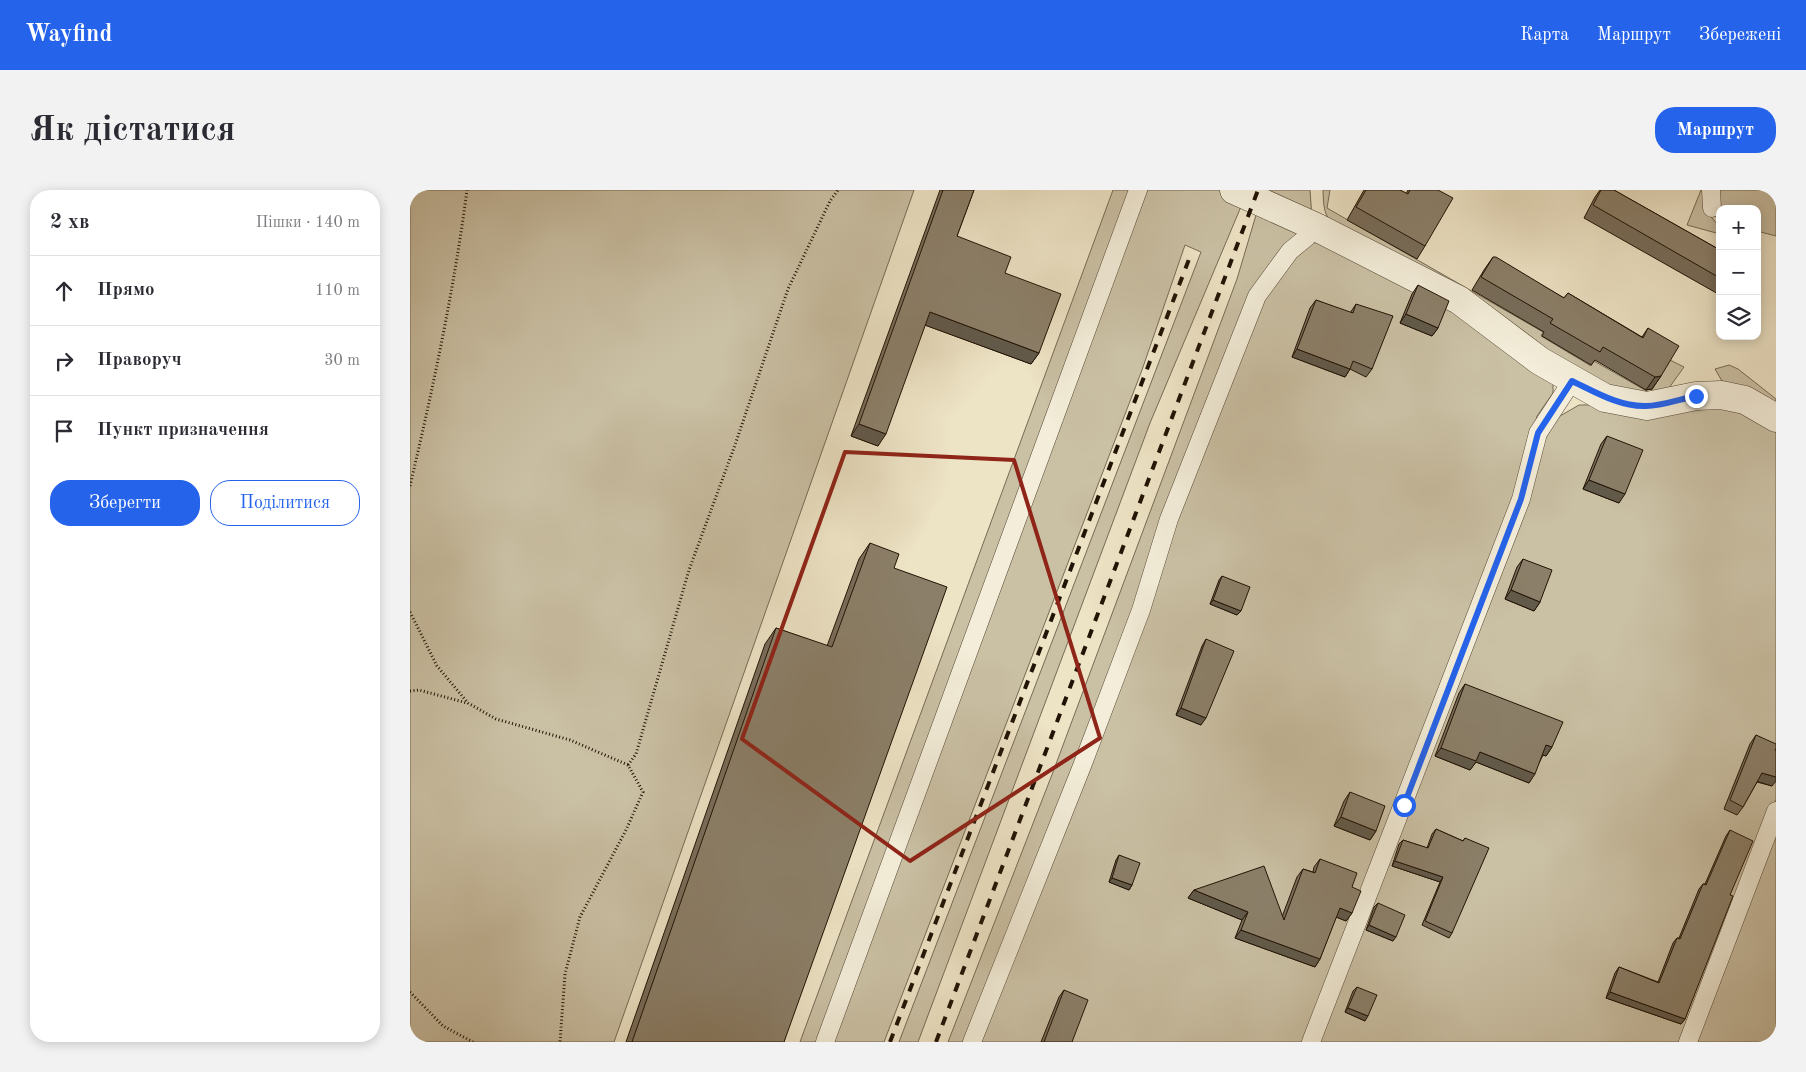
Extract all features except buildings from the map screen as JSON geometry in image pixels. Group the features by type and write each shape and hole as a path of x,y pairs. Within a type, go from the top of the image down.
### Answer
{"street":[{"path":"1234,190 1316,226 1459,300 1540,361 1572,381 1605,398 1647,406 1696,396 1721,395 1745,400 1776,418"}],"lane":[{"path":"824,1042 1138,190"},
{"path":"972,1042 1085,757 1141,610 1169,519 1257,296 1290,251 1307,237 1316,226"},
{"path":"1310,1042 1521,499 1538,433 1572,381"},
{"path":"1688,1042 1776,811"}],"path":[{"path":"628,765 636,754 689,570 735,445 788,290 830,201 838,190"},
{"path":"410,486 434,380 460,247 467,191"},
{"path":"410,612 437,666 468,703"},
{"path":"410,691 418,690 468,703 496,719 570,740 628,765 642,792 626,830 580,917 565,974 560,1042"},
{"path":"410,992 443,1026 473,1042"}],"highlighted area":[{"path":"845,452 1014,460 1100,738 910,861 742,739"}],"shaded area":[{"path":"410,190 914,190 614,1042 410,1042"},
{"path":"1113,190 1248,190 1150,423 918,1042 899,1042 1201,252 1185,245 1142,370 884,1042 800,1042"},
{"path":"1268,190 1310,190 1312,218 1266,196"},
{"path":"1323,190 1330,190 1327,208 1543,332 1541,336 1591,366 1594,361 1650,393 1670,360 1684,367 1669,388 1653,398 1629,399 1588,382 1536,351 1467,299 1340,228 1330,220 1325,212"},
{"path":"1701,190 1706,190 1706,211 1716,222 1716,233 1687,225"},
{"path":"1717,190 1776,190 1776,236 1761,232 1761,205 1719,205 1715,198"},
{"path":"1259,205 1304,232 1283,247 967,1042 948,1042 1053,772 1237,279"},
{"path":"1324,242 1404,279 1553,378 1553,393 1537,416 1519,488 1307,1042 980,1042 1199,458 1270,286 1293,257 1311,243"},
{"path":"1729,365 1738,369 1776,399 1776,411 1722,381 1715,369"},
{"path":"1707,404 1753,415 1776,427 1776,799 1683,1042 1317,1042 1548,429 1560,416 1579,405"},
{"path":"1776,828 1776,1042 1695,1042"}],"railway":[{"path":"936,1042 1258,190"},
{"path":"890,1042 1191,254"}],"route":[{"path":"1404,805 1521,499 1538,433 1558,406 1572,381 1605,398 1630,404 1647,406 1696,396"}]}
